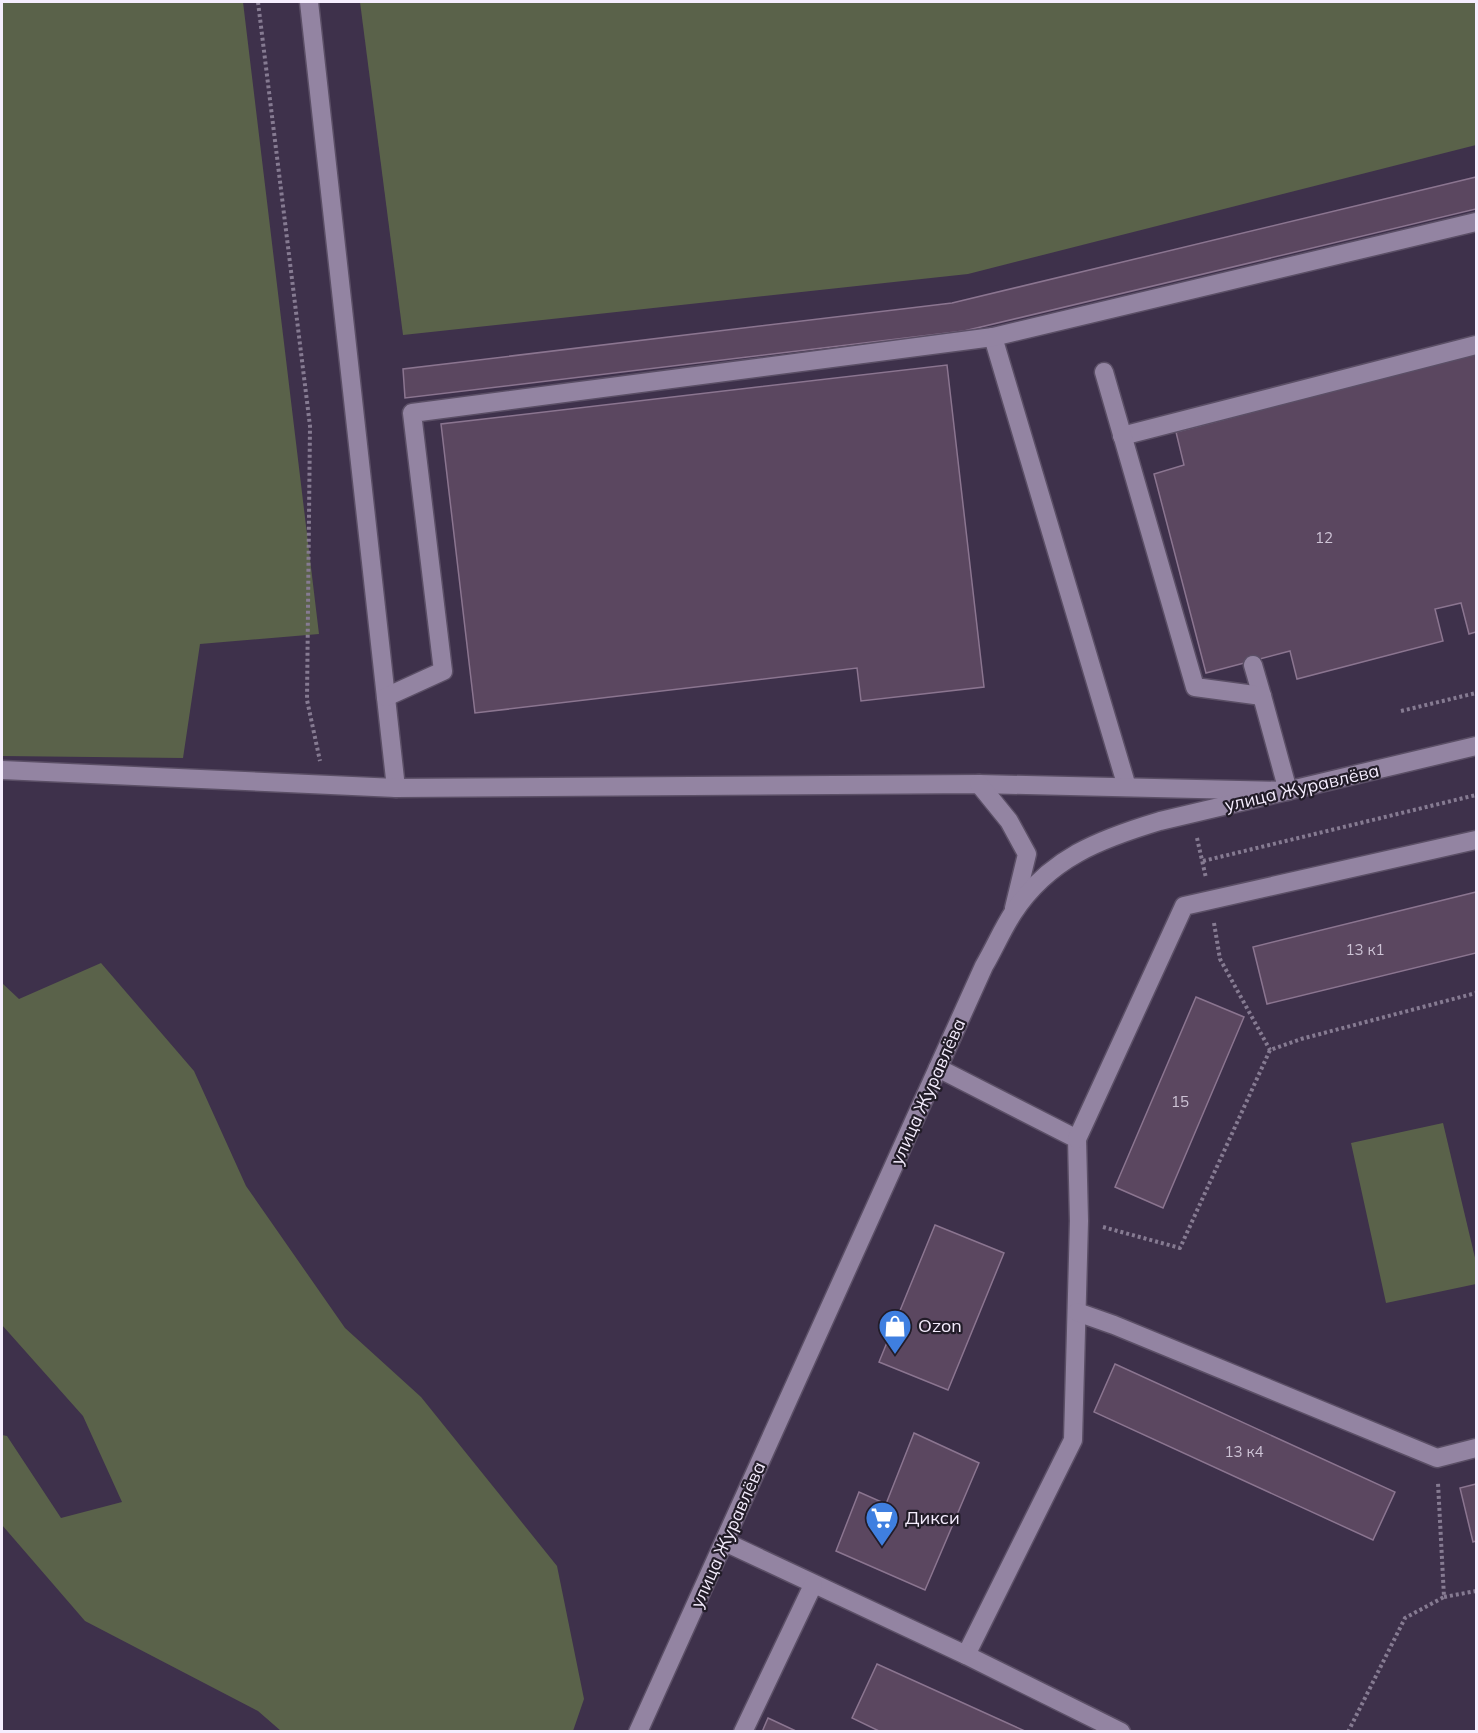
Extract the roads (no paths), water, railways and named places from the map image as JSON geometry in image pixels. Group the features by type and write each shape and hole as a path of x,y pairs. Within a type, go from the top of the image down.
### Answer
{"street":[{"path":"309,2 396,788"},
{"path":"386,697 443,671 412,413 993,337 1476,222"},
{"path":"993,337 1126,787"},
{"path":"1122,436 1476,345"},
{"path":"1104,372 1195,687 1262,696"},
{"path":"2,770 396,788 979,784 1288,792 1253,665"},
{"name":"улица Журавлёва","path":"639,1731 984,966 1013,913 1043,877 1084,848 1122,832 1476,746"},
{"path":"979,784 1009,821 1026,854 1013,913"},
{"path":"966,1655 1073,1440 1079,1221 1077,1139 1184,906 1476,840"},
{"path":"938,1068 1077,1139"},
{"path":"1077,1312 1114,1324 1437,1458 1476,1448"},
{"path":"725,1542 1122,1731"},
{"path":"742,1731 813,1585"}],"place":[{"name":"Ozon","path":"895,1355"},
{"name":"Дикси","path":"882,1547"}]}
